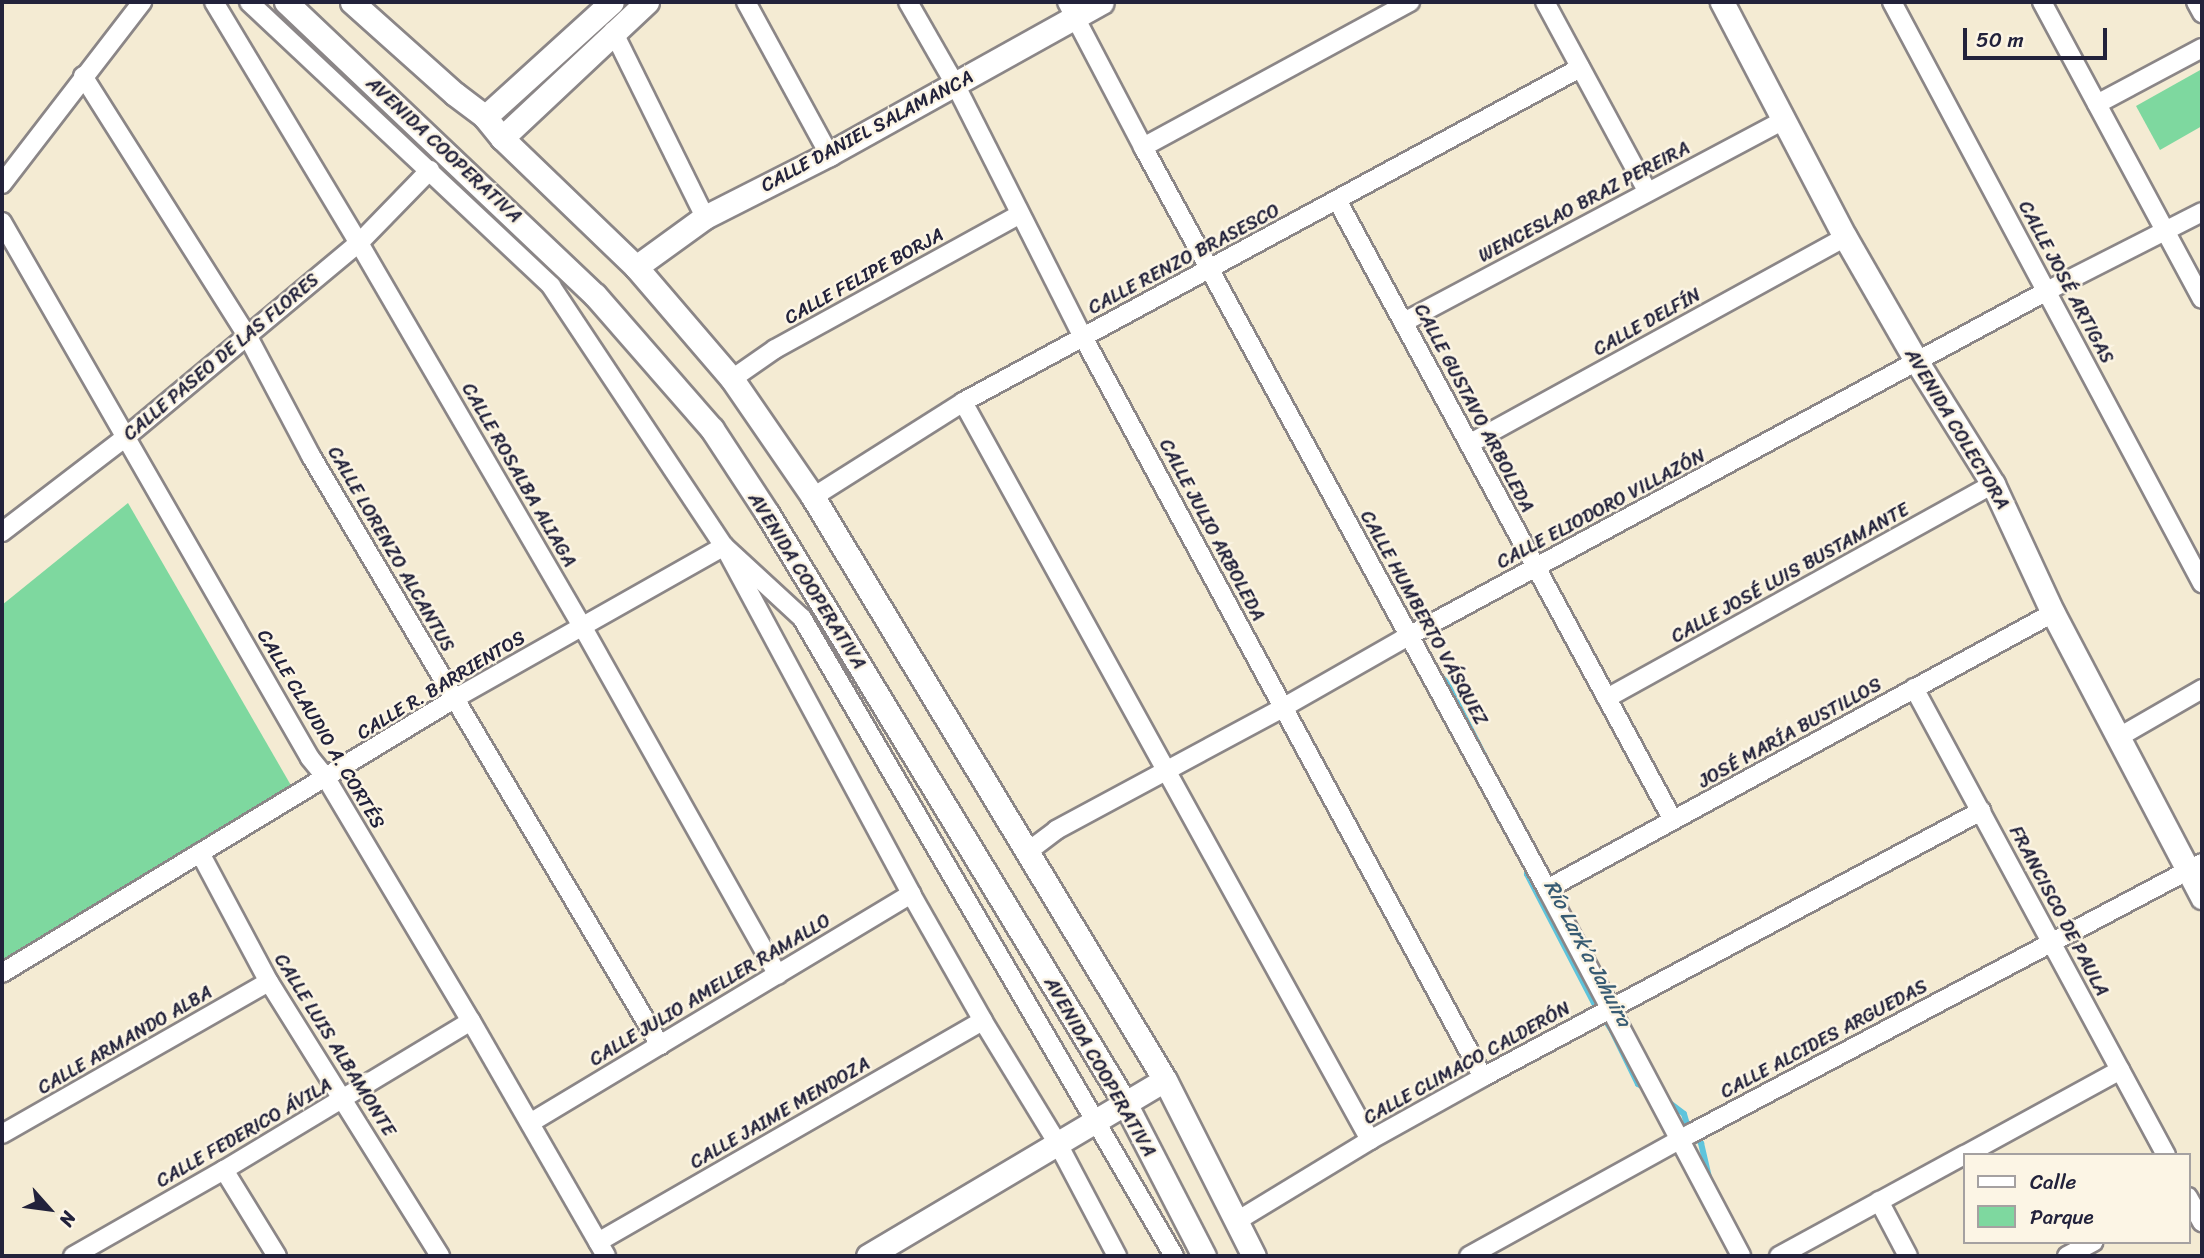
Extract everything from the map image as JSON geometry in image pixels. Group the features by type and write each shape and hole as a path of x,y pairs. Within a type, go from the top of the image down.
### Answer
{"street":[{"path":"2,184 142,2"},
{"name":"CALLE ROSALBA ALIAGA","path":"214,2 359,243 582,626 778,975"},
{"path":"249,2 551,286 724,546 911,894 983,1021 1058,1144 1117,1256"},
{"name":"AVENIDA COOPERATIVA","path":"286,2 595,295 712,429 794,558 1125,1103 1204,1256"},
{"path":"352,2 455,94 485,117 502,138 636,267 732,379 813,497 1164,1080 1254,1256"},
{"path":"502,138 613,31 648,2"},
{"path":"746,2 829,154"},
{"name":"CALLE JULIO ARBOLEDA","path":"908,2 955,84 1018,215 1083,337 1483,1077"},
{"name":"CALLE DANIEL SALAMANCA","path":"636,267 705,217 829,154 955,84 1071,9 1102,2"},
{"path":"1143,147 1410,2"},
{"path":"1545,2 1647,191"},
{"name":"AVENIDA COLECTORA","path":"1721,2 1845,237 1917,362 1993,484 2053,613 2119,737 2195,867 2202,897"},
{"name":"CALLE JOSÉ ARTIGAS","path":"1892,2 2202,583"},
{"path":"2042,2 2202,299"},
{"path":"2196,2 2202,13"},
{"path":"485,117 603,5 613,31 705,217"},
{"name":"CALLE HUMBERTO VÁSQUEZ","path":"1071,9 1143,147 1547,889 1741,1256"},
{"path":"2097,104 2202,48"},
{"name":"CALLE RENZO BRASESCO","path":"813,497 963,402 1580,68"},
{"name":"CALLE LORENZO ALCANTUS","path":"83,76 248,337 311,456 660,1045"},
{"name":"WENCESLAO BRAZ PEREIRA","path":"1404,322 1784,120"},
{"name":"CALLE PASEO DE LAS FLORES","path":"4,524 127,436 248,337 359,243 430,170"},
{"name":"CALLE GUSTAVO ARBOLEDA","path":"1337,200 1673,820"},
{"name":"CALLE ELIODORO VILLAZÓN","path":"1026,853 1056,830 1165,770 2048,291 2202,212"},
{"name":"CALLE FELIPE BORJA","path":"732,379 775,349 1018,215"},
{"name":"CALLE CLAUDIO A. CORTÉS","path":"2,222 310,758 326,778 471,1021 602,1249"},
{"name":"CALLE DELFÍN","path":"1469,444 1845,237"},
{"path":"963,402 1370,1140"},
{"name":"CALLE JOSÉ LUIS BUSTAMANTE","path":"1607,698 1993,484"},
{"path":"724,546 802,618 1174,1256"},
{"name":"CALLE R. BARRIENTOS","path":"2,973 454,699 724,546"},
{"name":"JOSÉ MARÍA BUSTILLOS","path":"1547,889 2053,613"},
{"name":"FRANCISCO DE PAULA","path":"1914,688 2165,1153"},
{"path":"2119,737 2202,689"},
{"name":"CALLE CLIMACO CALDERÓN","path":"1237,1221 1370,1140 1483,1077 1981,811"},
{"name":"CALLE LUIS ALBAMONTE","path":"200,853 270,982 440,1256"},
{"name":"CALLE ALCIDES ARGUEDAS","path":"1469,1256 1678,1140 2195,867"},
{"name":"CALLE JULIO AMELLER RAMALLO","path":"530,1123 911,894"},
{"name":"CALLE ARMANDO ALBA","path":"2,1134 270,982"},
{"name":"CALLE FEDERICO ÁVILA","path":"73,1256 343,1100 471,1021"},
{"name":"CALLE JAIME MENDOZA","path":"602,1249 983,1021"},
{"path":"1968,1153 2120,1070"},
{"path":"867,1256 1164,1080"},
{"path":"1779,1256 1962,1156"},
{"path":"224,1170 277,1256"},
{"path":"2190,1200 2202,1222"},
{"path":"1879,1201 1909,1256"},
{"path":"2067,1256 2089,1244"}],"green space":[{"path":"2202,69 2202,126 2160,150 2136,106"},
{"path":"128,503 300,801 2,970 2,605"}],"waterway":[{"name":"Río Lark’a Jahuira","path":"1436,671 1447,683 1486,759"},
{"name":"Río Lark’a Jahuira","path":"1527,864 1527,874 1594,1003 1612,1031 1638,1084 1648,1089"},
{"name":"Río Lark’a Jahuira","path":"1663,1098 1684,1114 1688,1128 1701,1143 1711,1186"}]}
